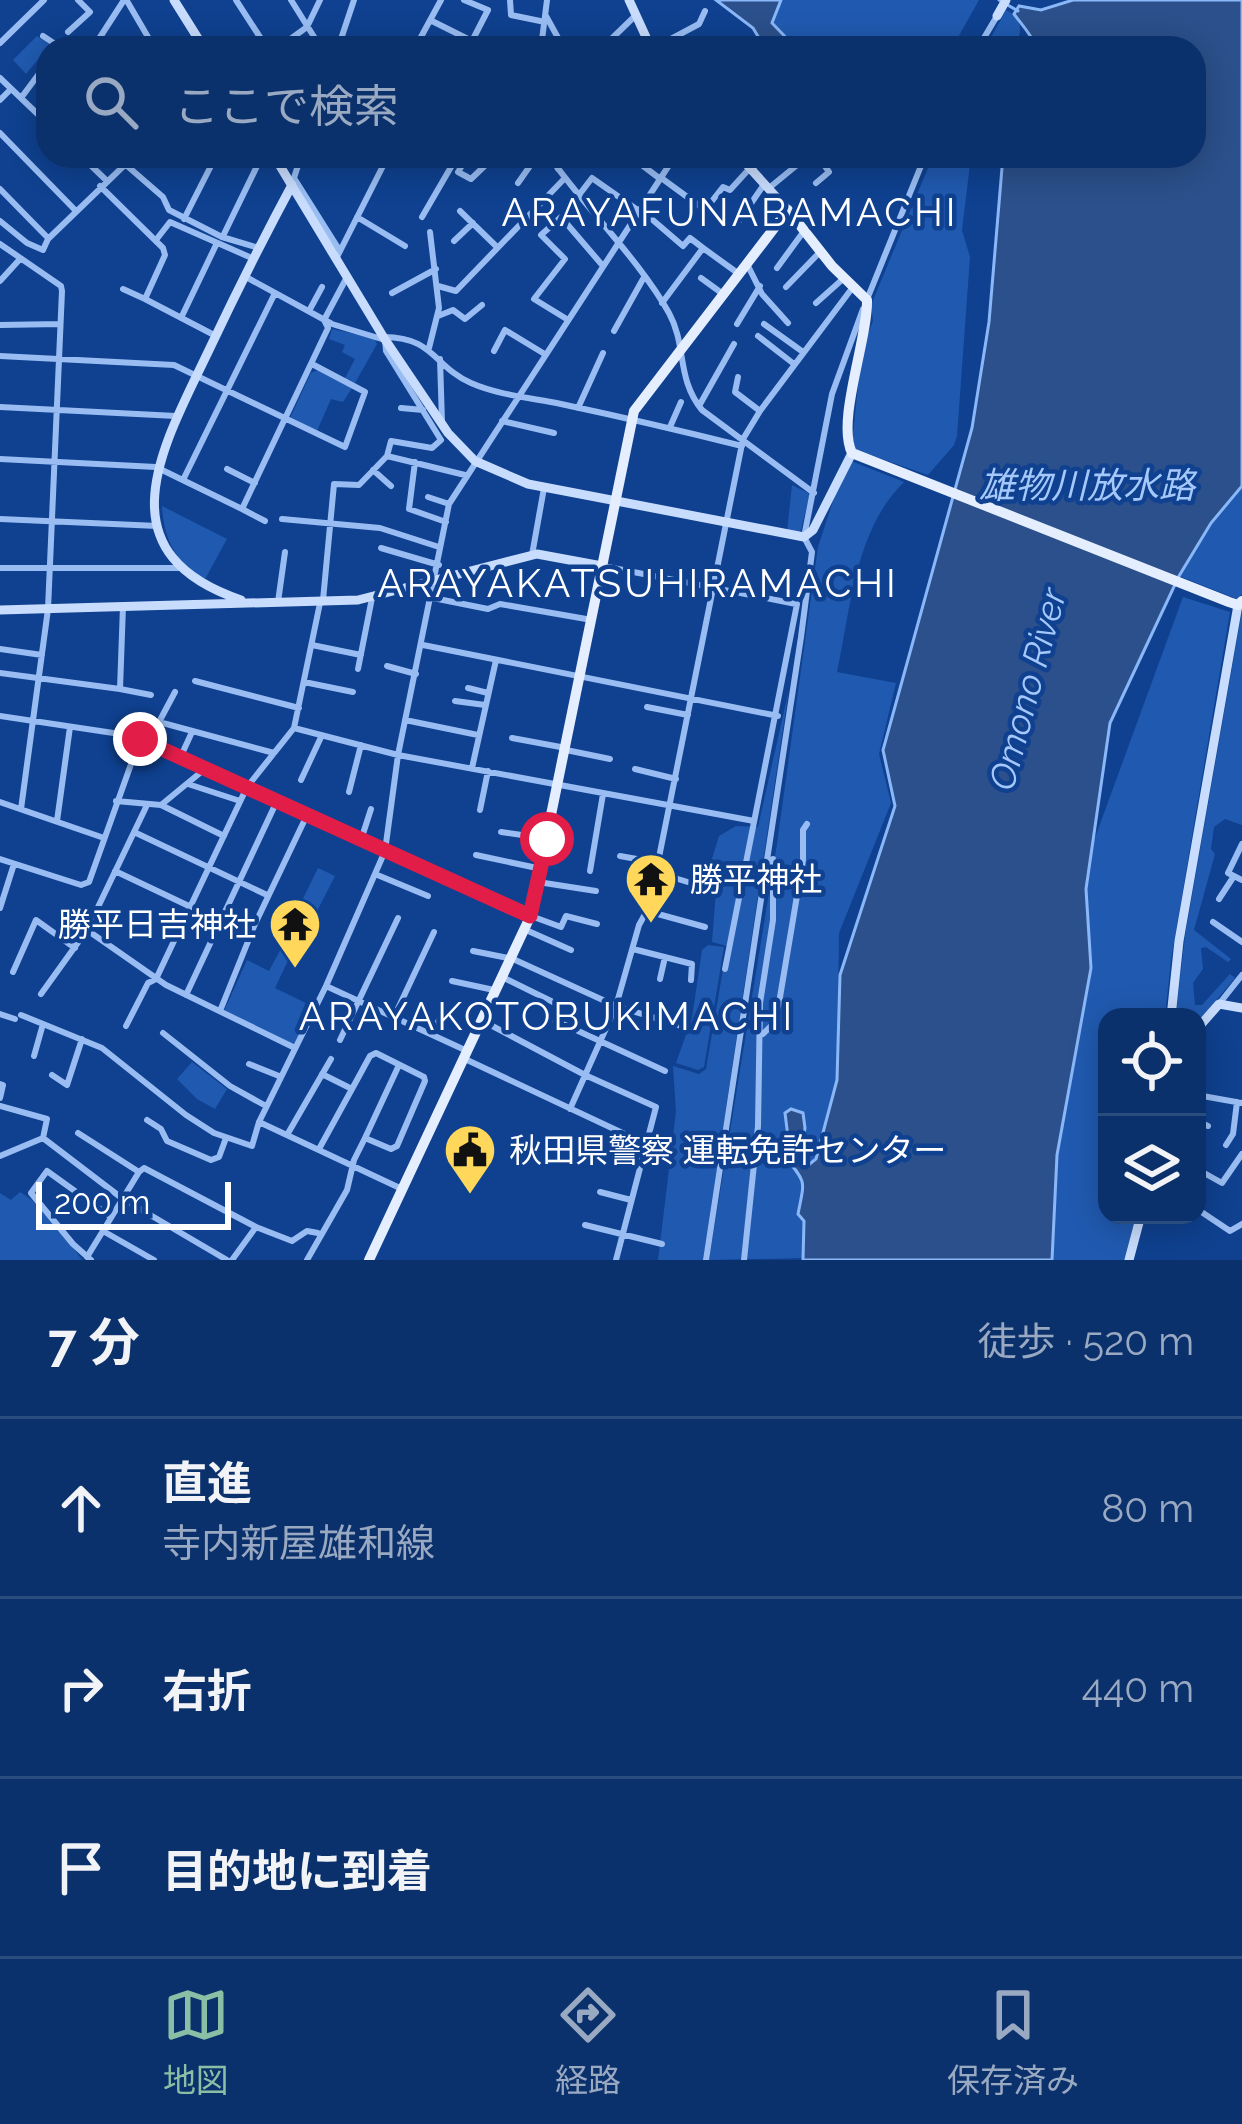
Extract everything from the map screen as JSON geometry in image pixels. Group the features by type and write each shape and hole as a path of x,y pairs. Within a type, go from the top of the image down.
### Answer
{"main road":[{"path":"369,1260 531,916 640,400 788,210 820,252 867,300 848,435 854,454 1236,603"}],"street":[{"path":"1,40 44,0"},
{"path":"68,32 90,12 78,0"},
{"path":"174,0 196,36"},
{"path":"236,0 259,36"},
{"path":"290,0 313,36"},
{"path":"295,36 307,27 320,0"},
{"path":"342,36 354,0"},
{"path":"422,36 441,0"},
{"path":"464,0 488,10 475,36"},
{"path":"510,0 515,18 545,19"},
{"path":"543,36 547,0"},
{"path":"629,0 646,36"},
{"path":"985,36 1006,0"},
{"path":"101,36 126,1 147,36"},
{"path":"675,36 699,23 705,11"},
{"path":"614,36 635,16"},
{"path":"545,19 556,36"},
{"path":"430,20 462,36"},
{"path":"21,98 36,77"},
{"path":"0,78 36,110"},
{"path":"0,100 11,88"},
{"path":"0,133 76,211"},
{"path":"91,168 165,255 145,299"},
{"path":"0,221 43,250 120,168"},
{"path":"130,168 163,197 169,210 219,240"},
{"path":"184,219 210,168"},
{"path":"181,318 256,168"},
{"path":"283,168 444,433"},
{"path":"247,602 208,589 180,568 163,543 156,467 298,168"},
{"path":"338,254 382,168"},
{"path":"422,217 455,170 471,179 482,168"},
{"path":"518,183 529,168"},
{"path":"646,168 705,210 723,187 730,190 751,168 788,210"},
{"path":"0,1014 43,1024 102,1048 186,1115 226,1138 254,1146 279,1076 326,986 385,851 398,755 449,504 666,168"},
{"path":"740,220 767,186 792,168"},
{"path":"817,183 829,172 826,168"},
{"path":"725,969 812,552 804,537 832,394 920,168"},
{"path":"558,169 662,303 673,322 686,386 699,406 814,494"},
{"path":"437,286 456,291 565,178"},
{"path":"579,195 592,178 683,246 690,238 743,269 788,323"},
{"path":"0,189 49,239"},
{"path":"460,211 497,247"},
{"path":"357,217 405,246"},
{"path":"566,319 534,298 565,259 541,235 561,217 603,266"},
{"path":"156,240 170,222 256,254"},
{"path":"454,241 473,223"},
{"path":"777,268 803,231"},
{"path":"429,348 438,316 430,232"},
{"path":"0,244 61,286 48,609 21,809"},
{"path":"662,303 703,248"},
{"path":"786,286 820,252"},
{"path":"0,280 20,259"},
{"path":"392,293 436,269"},
{"path":"324,320 347,277"},
{"path":"246,278 324,320 429,348 467,382 742,443"},
{"path":"701,278 723,294"},
{"path":"614,331 644,279"},
{"path":"816,303 848,282"},
{"path":"570,1109 616,1006 647,911 742,443 848,282"},
{"path":"737,324 760,286"},
{"path":"309,311 322,287"},
{"path":"123,289 216,336"},
{"path":"183,480 275,293"},
{"path":"438,316 453,310 465,319 482,305"},
{"path":"242,509 328,328 324,320"},
{"path":"0,325 60,324"},
{"path":"764,324 803,352"},
{"path":"494,351 505,330 543,353"},
{"path":"758,336 794,364"},
{"path":"384,339 386,351 423,410 444,433 475,461 544,488 804,537 813,530 854,454"},
{"path":"699,406 734,344"},
{"path":"578,408 603,353"},
{"path":"0,356 166,364 345,447 365,392 311,363"},
{"path":"126,1026 148,983 156,980 247,787 294,728 322,603 334,484 358,485 387,456 391,441 432,448 444,433 440,359"},
{"path":"739,377 735,392 760,411"},
{"path":"670,427 681,402"},
{"path":"0,407 178,416"},
{"path":"401,408 423,410"},
{"path":"502,421 554,433"},
{"path":"387,456 466,475"},
{"path":"0,459 156,467 265,521"},
{"path":"415,462 409,509 446,522"},
{"path":"227,469 254,483"},
{"path":"373,470 391,486"},
{"path":"532,555 544,488"},
{"path":"428,497 449,504"},
{"path":"0,519 158,526"},
{"path":"282,519 388,529 439,547"},
{"path":"381,548 439,565"},
{"path":"278,602 285,552"},
{"path":"0,610 372,598 532,555 801,603"},
{"path":"0,568 180,568"},
{"path":"358,669 372,598"},
{"path":"433,598 592,620"},
{"path":"706,1260 773,838 801,603"},
{"path":"1172,1008 1236,603"},
{"path":"120,689 122,606"},
{"path":"312,645 361,655"},
{"path":"423,645 778,716"},
{"path":"0,649 42,655"},
{"path":"472,768 496,660"},
{"path":"387,666 416,674"},
{"path":"0,673 151,694"},
{"path":"195,681 299,708"},
{"path":"304,682 353,692"},
{"path":"468,688 488,693"},
{"path":"175,692 158,722 274,753"},
{"path":"454,701 485,705"},
{"path":"646,707 688,716"},
{"path":"0,716 140,739 531,916 561,927 566,916 597,924"},
{"path":"406,720 478,735"},
{"path":"57,821 70,727"},
{"path":"294,728 398,755 754,821"},
{"path":"181,756 192,731"},
{"path":"301,780 322,735"},
{"path":"512,738 610,759"},
{"path":"0,859 81,885 89,882 140,739"},
{"path":"349,792 361,746"},
{"path":"161,805 206,768"},
{"path":"635,769 676,779"},
{"path":"480,810 488,771"},
{"path":"188,784 240,801"},
{"path":"590,872 603,794"},
{"path":"0,802 104,838"},
{"path":"116,802 161,805 224,836"},
{"path":"186,995 276,802"},
{"path":"41,994 87,930 147,805"},
{"path":"361,840 371,809"},
{"path":"220,1011 307,815"},
{"path":"762,1035 772,1025 778,1003 807,824"},
{"path":"134,832 268,896"},
{"path":"501,832 547,839"},
{"path":"744,1260 758,1126 760,1004 773,920 773,838"},
{"path":"1219,899 1238,878 1228,872 1242,844"},
{"path":"476,855 596,891"},
{"path":"620,856 700,886"},
{"path":"0,908 14,864"},
{"path":"115,871 191,907"},
{"path":"375,874 428,896"},
{"path":"647,911 705,927"},
{"path":"340,1040 398,918"},
{"path":"13,972 36,920 75,948"},
{"path":"1213,922 1242,942"},
{"path":"87,930 156,980 295,1048"},
{"path":"526,930 571,950"},
{"path":"394,1017 434,932"},
{"path":"633,949 692,964 691,980"},
{"path":"473,951 513,959 616,1006 691,1030"},
{"path":"659,979 665,957"},
{"path":"1206,1019 1242,976"},
{"path":"504,978 556,1004"},
{"path":"452,980 498,991"},
{"path":"326,986 432,1034 570,1109 646,1144"},
{"path":"1219,1004 1242,1008"},
{"path":"432,1034 443,1012"},
{"path":"550,1018 665,1071"},
{"path":"483,1021 656,1107 616,1260"},
{"path":"34,1056 43,1024"},
{"path":"163,1033 230,1086 266,1106"},
{"path":"52,1075 67,1085 82,1040"},
{"path":"318,1149 376,1053 425,1081 397,1146 391,1149 365,1138"},
{"path":"286,1135 331,1059"},
{"path":"249,1064 279,1076"},
{"path":"307,1260 347,1190 399,1065"},
{"path":"322,1074 352,1089"},
{"path":"15,1088 2,1085 0,1102 47,1119 43,1138"},
{"path":"1206,1096 1239,1102 1233,1134 1226,1144"},
{"path":"146,1120 161,1129 167,1141 211,1160 219,1156 226,1138"},
{"path":"259,1122 402,1189"},
{"path":"78,1133 139,1172"},
{"path":"0,1156 43,1138"},
{"path":"43,1138 123,1199 230,1260 256,1227"},
{"path":"1206,1174 1222,1183 1241,1157"},
{"path":"111,1217 47,1171 31,1193 89,1258 144,1168 292,1241 307,1231 319,1234"},
{"path":"599,1192 632,1200"},
{"path":"1206,1215 1230,1231 1242,1224"},
{"path":"1129,1260 1139,1224"},
{"path":"585,1225 662,1244"},
{"path":"103,1232 154,1260"}],"shaded area":[{"path":"781,0 979,0 959,36 784,36 771,23"},
{"path":"1006,10 1016,18 1019,36 992,36"},
{"path":"36,37 36,62 26,74 13,60"},
{"path":"928,168 970,168 962,230 970,257 957,436 928,475 856,450 852,443 862,349 873,321 871,305"},
{"path":"332,329 374,338 377,344 355,383 345,378 355,359 342,352 345,345 329,339"},
{"path":"318,370 352,388 343,402 331,399 317,431 290,418 311,373"},
{"path":"851,461 904,482 888,501 865,546 837,672 896,683 879,754 891,803 839,933 837,1080 816,1159 806,1168 785,1126 788,1137 782,1153 804,1186 798,1213 804,1221 804,1258 709,1260 777,844 818,547 842,473"},
{"path":"792,485 810,494 800,533 787,532"},
{"path":"1242,486 1242,594 1237,599 1179,576 1211,523"},
{"path":"162,506 227,539 204,581 173,549"},
{"path":"1183,597 1230,612 1166,1008 1098,1008 1098,1224 1135,1224 1127,1260 1052,1260 1057,1155 1091,968 1086,889 1092,846"},
{"path":"1242,611 1242,825 1225,819 1214,827 1211,849 1215,854 1194,930 1231,959 1228,962 1201,948 1203,969 1193,983 1195,1005 1202,1005 1230,974 1235,978 1206,1012 1206,1008 1177,1008"},
{"path":"789,689 703,1260 658,1260 676,1112 673,1066 699,1074 706,1069 727,946 712,942 717,878 711,862 719,836 736,826 758,827"},
{"path":"318,868 335,876 313,919 297,911"},
{"path":"284,943 294,948 275,988 314,1007 294,1045 224,1011 247,960 269,971"},
{"path":"708,945 724,947 704,1067 698,1070 676,1063 692,1018 702,950"},
{"path":"192,1062 227,1089 215,1109 177,1079"},
{"path":"20,1192 47,1214 82,1260 0,1260 0,1193 11,1200"}],"water":[{"path":"716,0 781,0 772,23 784,36 758,36"},
{"name":"雄物川放水路","path":"1073,0 1242,0 1242,486 1211,523 1179,576 1110,723 1086,889 1091,968 1057,1155 1052,1260 803,1260 804,1221 798,1214 802,1182 782,1153 788,1137 785,1113 791,1109 803,1113 799,1162 806,1167 816,1159 837,1080 840,975 895,806 883,750 972,428 989,322 1002,168 1206,168 1206,36 1030,36 1014,14 1019,6 1041,10"}],"waterway":[{"path":"999,0 1018,11"}],"place":[{"name":"勝平神社","path":"651,925"},
{"name":"勝平日吉神社","path":"295,970"},
{"name":"秋田県警察 運転免許センター","path":"470,1196"}],"district":[{"name":"ARAYAFUNABAMACHI","path":"730,212"},
{"name":"ARAYAKATSUHIRAMACHI","path":"638,583"},
{"name":"ARAYAKOTOBUKIMACHI","path":"547,1016"}],"route":[{"path":"140,739 530,916 547,839"}],"water label":[{"name":"Omono River","path":"1027,689"}]}
